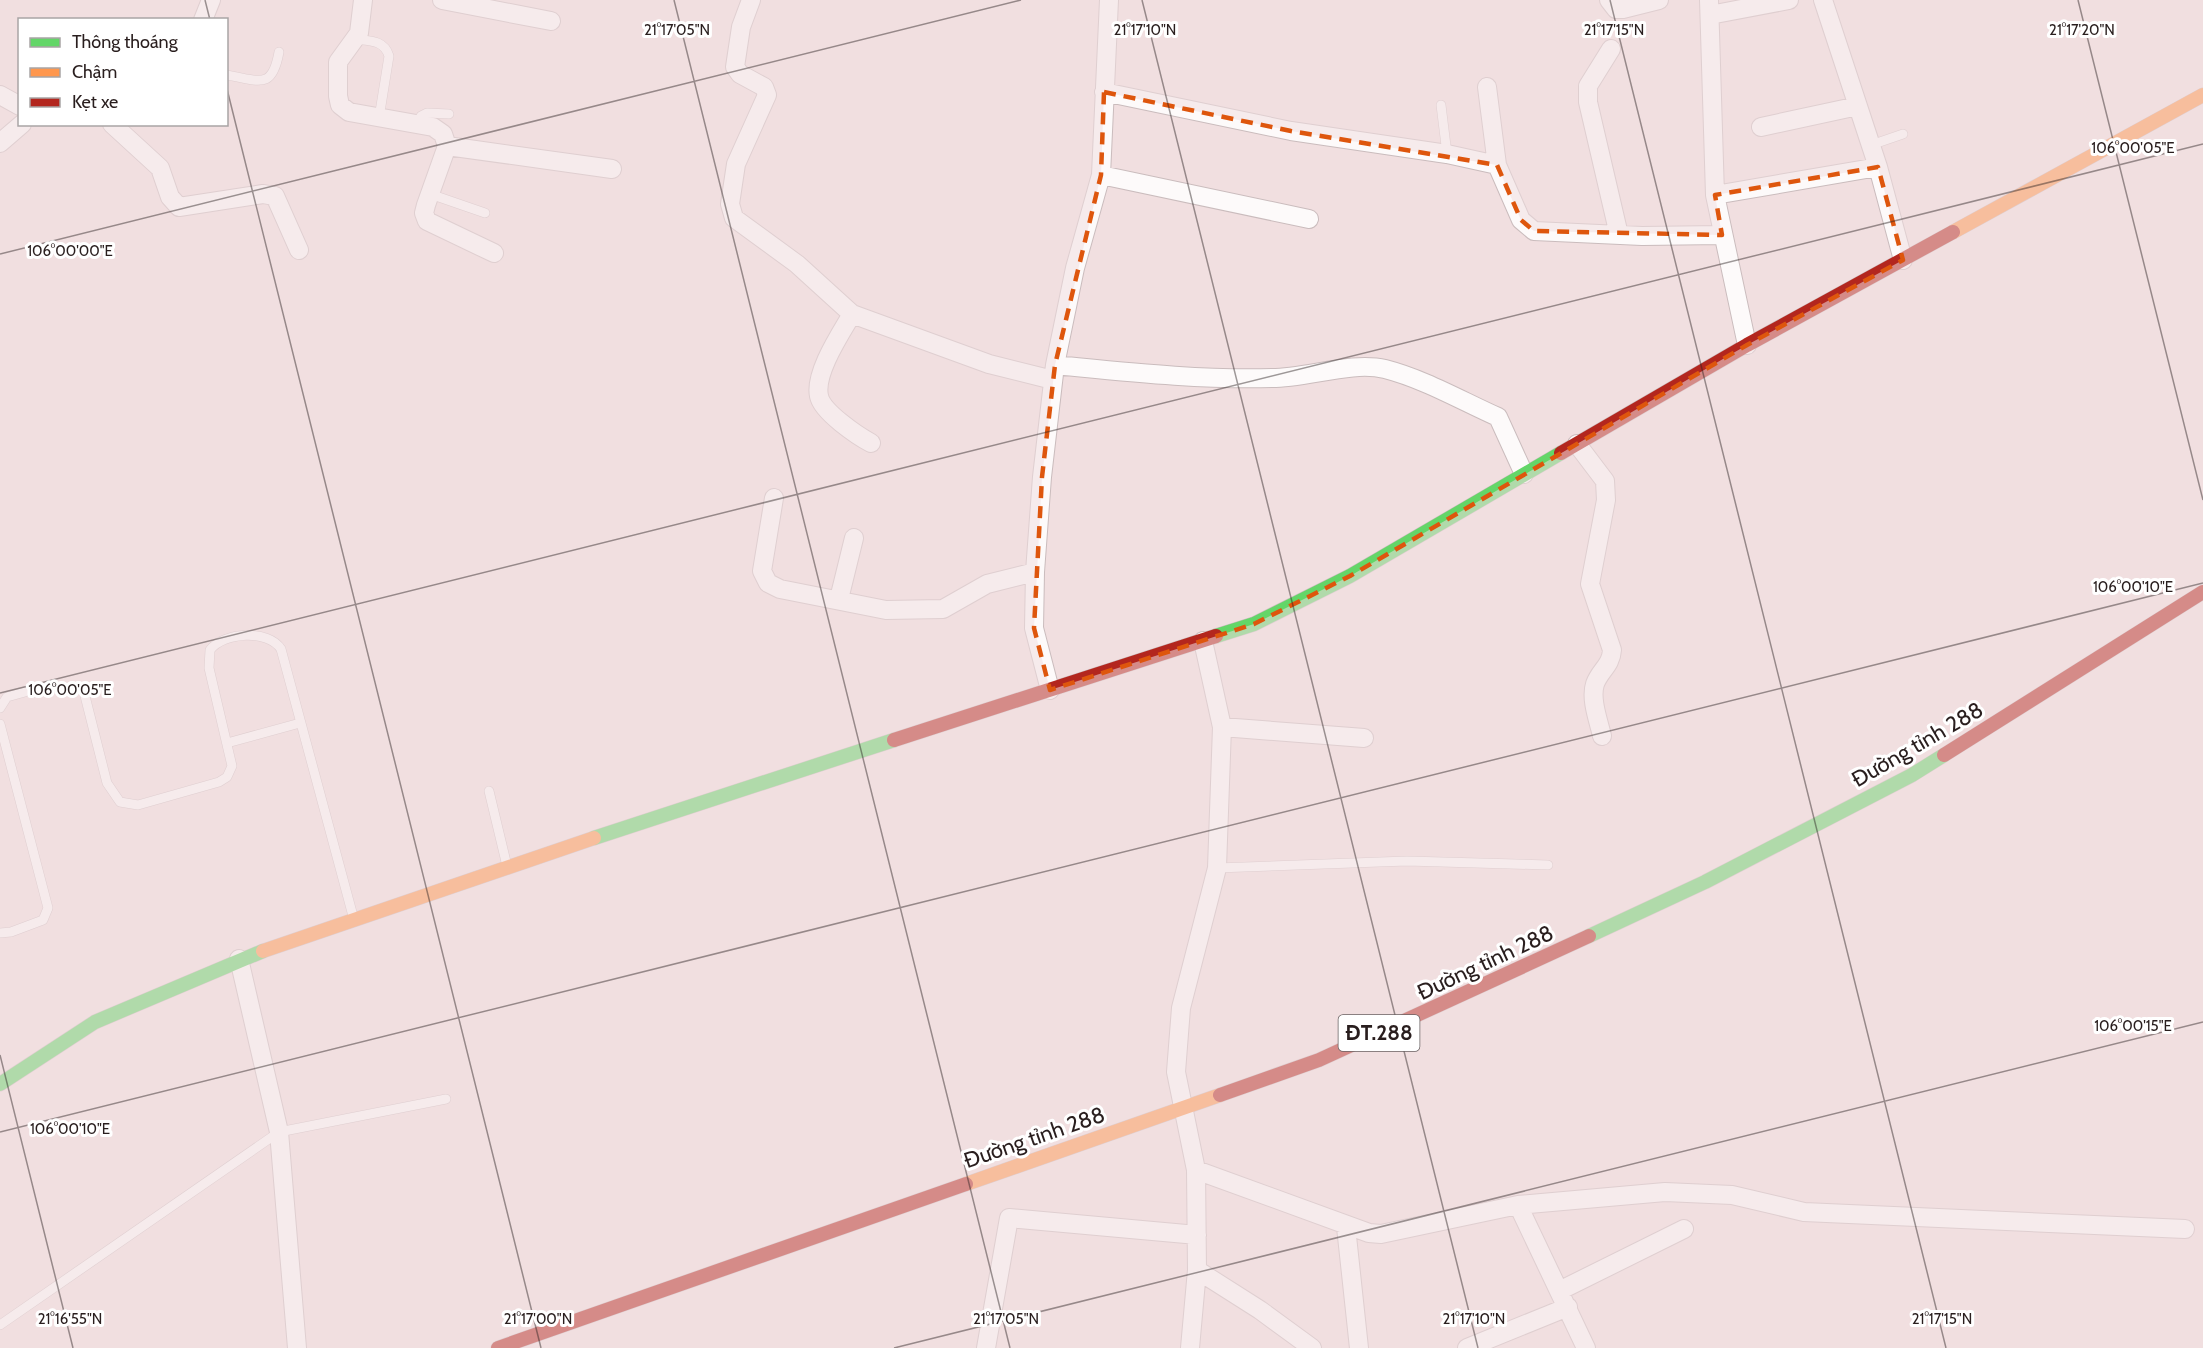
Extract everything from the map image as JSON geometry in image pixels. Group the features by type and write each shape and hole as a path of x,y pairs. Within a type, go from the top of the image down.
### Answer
{"street":[{"path":"204,18 211,0"},
{"path":"363,0 361,26 338,62 336,80 340,105 349,112 441,131 447,147 424,213 427,220 494,253"},
{"path":"442,0 551,21"},
{"path":"751,0 741,27 735,67 740,74 764,87 767,95 736,164 730,204 734,218 797,264 852,314 989,364 1054,372 1190,379 1275,378 1359,368 1384,369 1421,382 1498,417 1524,474"},
{"path":"1050,690 1034,628 1035,572 1054,372 1075,268 1101,175 1109,0"},
{"path":"1609,0 1616,9 1659,0"},
{"path":"1747,345 1715,195 1710,7 1789,0"},
{"path":"1823,0 1878,167 1904,260"},
{"path":"1611,49 1588,86 1588,102 1619,235"},
{"path":"1487,87 1497,165 1521,220 1534,231 1619,235 1722,235"},
{"path":"1104,92 1291,131 1448,154 1497,165"},
{"path":"0,95 18,105"},
{"path":"0,1084 96,1022 239,959 679,809 1254,624 1350,576 1747,345 1904,260 2009,199 2203,95"},
{"path":"1761,127 1858,106"},
{"path":"0,143 20,126"},
{"path":"114,126 160,168 170,197 179,207 263,194 275,196 299,250"},
{"path":"447,147 612,169"},
{"path":"1715,195 1878,167"},
{"path":"1101,175 1309,219"},
{"path":"852,314 821,375 819,397 828,411 871,443"},
{"path":"1577,444 1605,482 1606,500 1590,584 1612,650 1611,660 1595,684 1594,699 1602,736"},
{"path":"774,498 762,571 768,583 780,589 886,610 943,609 987,584 1035,572"},
{"path":"839,599 854,537"},
{"name":"Đường tỉnh 288","path":"498,1348 1319,1060 1705,882 1912,775 2203,592"},
{"path":"1190,1348 1197,1270 1196,1170 1176,1072 1181,1008 1217,868 1222,727 1203,641"},
{"path":"1222,727 1364,738"},
{"path":"239,959 279,1132 297,1348"},
{"path":"1196,1170 1346,1227 1381,1234 1518,1205 1665,1192 1732,1194 1804,1212 2185,1229"},
{"path":"1518,1205 1586,1348"},
{"path":"986,1348 1009,1218 1197,1235"},
{"path":"1346,1227 1359,1348"},
{"path":"1467,1348 1563,1299 1684,1229"},
{"path":"1197,1270 1260,1310 1312,1348"}],"lane":[{"path":"353,39 382,44 386,47 389,56 379,118"},
{"path":"228,75 259,80 268,79 276,71 279,52"},
{"path":"1441,105 1448,154"},
{"path":"417,125 421,116 427,113 448,114"},
{"path":"1871,145 1903,134"},
{"path":"430,194 485,213"},
{"path":"83,688 107,783 120,802 138,805 219,782 227,777 231,771 227,743 209,668 210,650 220,641 259,635 276,642 281,649 354,919"},
{"path":"0,708 7,697 25,692"},
{"path":"227,743 300,723"},
{"path":"0,724 48,908 43,920 11,932 0,933"},
{"path":"489,791 508,868"},
{"path":"1217,868 1407,861 1548,865"},
{"path":"0,1325 279,1132 446,1099"}],"highlighted area":[{"path":"1104,92 1291,131 1497,165 1521,220 1534,231 1722,235 1715,195 1878,167 1903,260 1747,345 1350,576 1254,624 1050,690 1034,628 1042,477 1055,365 1101,175"}],"traffic: fast":[{"path":"1216,636 1254,624 1350,576 1561,453"},
{"path":"594,838 894,740"},
{"path":"1589,936 1705,882 1912,775 1944,755"},
{"path":"0,1084 95,1022 263,951"}],"traffic: slow":[{"path":"1953,232 2203,95"},
{"path":"263,951 594,838"},
{"path":"966,1184 1220,1095"}],"traffic: jam":[{"path":"1561,453 1747,345 1953,232"},
{"path":"1944,755 2203,592"},
{"path":"894,740 1216,636"},
{"path":"1220,1095 1319,1060 1589,936"},
{"path":"498,1348 966,1184"}]}
